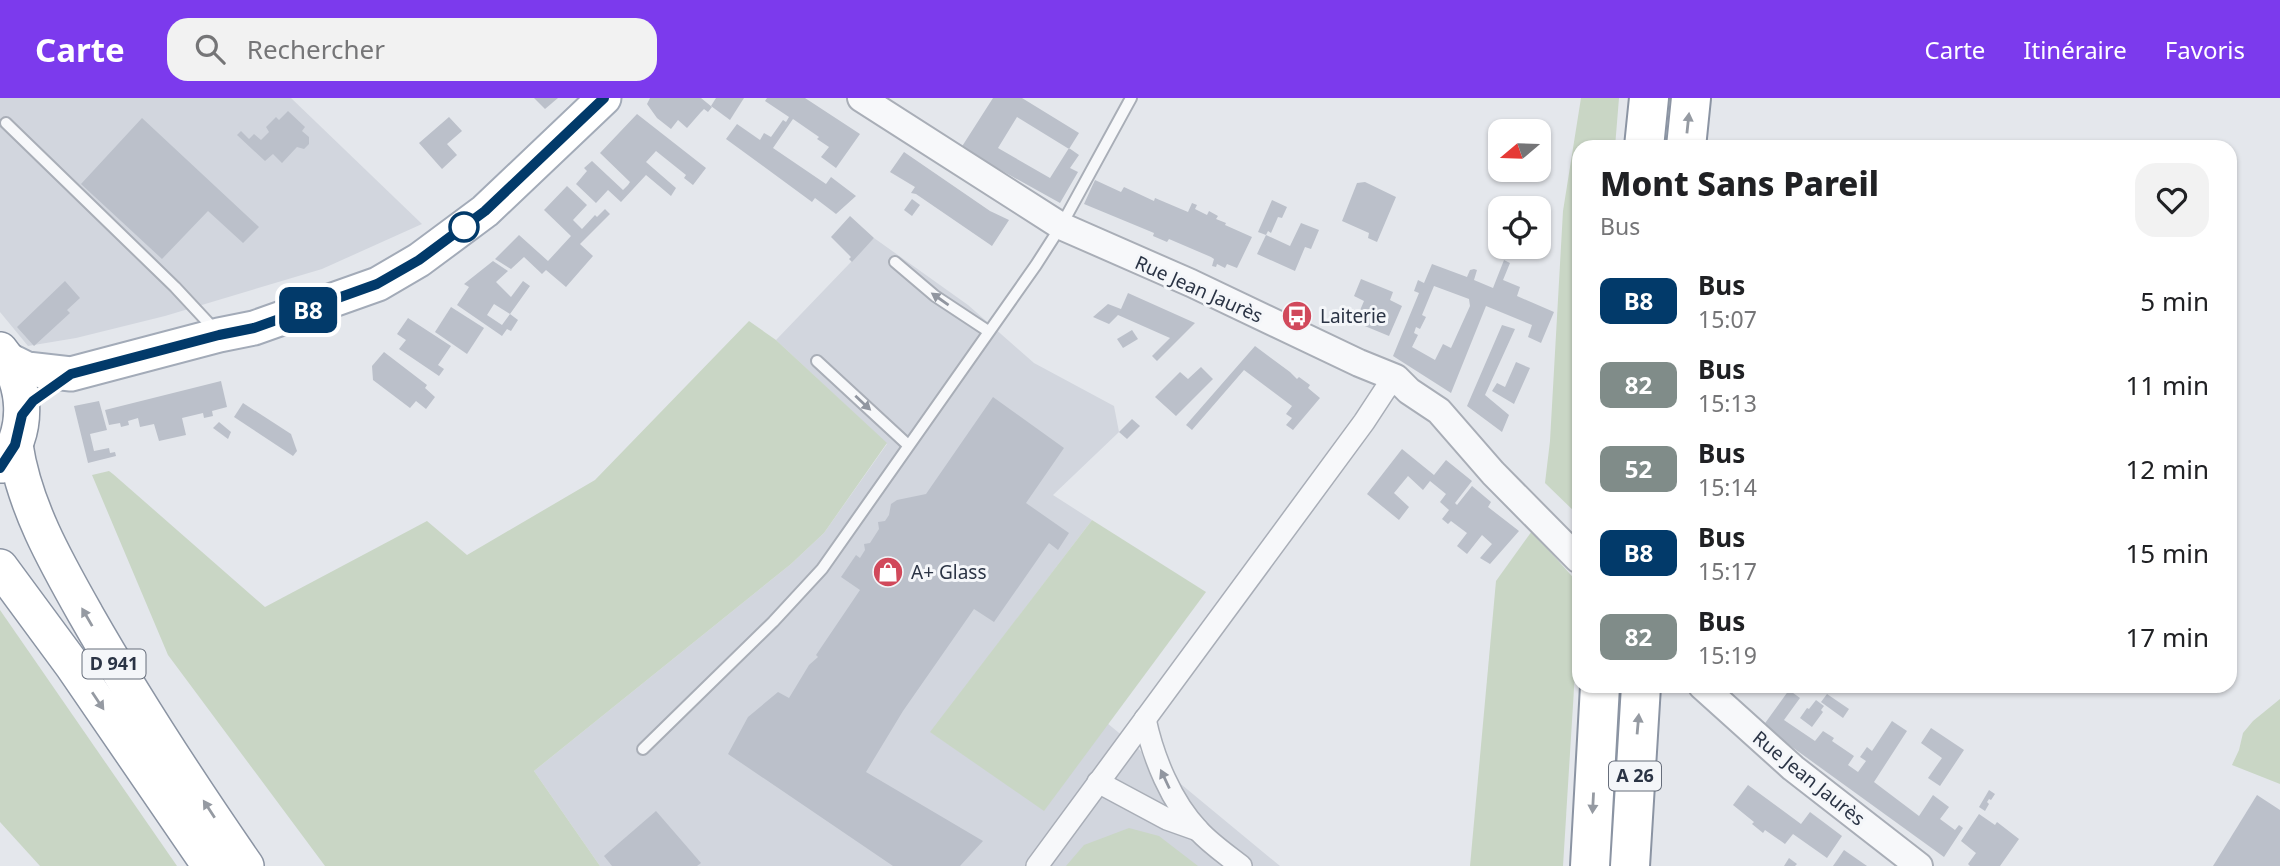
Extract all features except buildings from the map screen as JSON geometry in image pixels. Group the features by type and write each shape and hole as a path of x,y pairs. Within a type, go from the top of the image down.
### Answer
{"highway":[{"path":"1645,140 1649,98"},
{"path":"1687,140 1691,98"},
{"path":"4,354 19,386 12,442"},
{"name":"D 941","path":"12,442 18,468 54,557 118,672 246,866"},
{"name":"D 941","path":"0,567 73,666 210,866"},
{"name":"A 26","path":"1590,866 1600,693"},
{"name":"A 26","path":"1630,866 1641,693"}],"main road":[{"path":"12,442 33,401 71,374 254,328 377,284 419,260 485,211 604,98"},
{"path":"4,354 27,369 71,374"}],"street":[{"name":"Rue Jean Jaurès","path":"861,98 1061,226 1396,378 1409,391 1439,411 1493,473 1572,553"},
{"path":"1037,866 1396,378"},
{"name":"Rue Jean Jaurès","path":"1709,693 1793,768 1919,866"},
{"path":"1145,719 1151,746 1167,785 1198,830 1241,866"},
{"path":"1098,782 1167,819 1198,830"}],"lane":[{"path":"643,749 773,622 822,569 1036,265 1061,226 1131,98"},
{"path":"6,123 174,287 219,335"},
{"path":"895,262 935,296 988,331"},
{"path":"817,361 908,444"}],"shaded area":[{"path":"0,98 291,98 422,224 322,269 165,316 76,338 28,346 0,312"},
{"path":"874,238 968,305 1034,363 1114,406 1119,432 1053,495 1092,520 931,732 1044,810 1107,723 1280,866 600,866 534,771 791,564 824,533 887,444 776,340"}],"green space":[{"path":"1581,98 1619,98 1616,140 1574,140"},
{"path":"1572,154 1572,509 1545,483 1550,441 1563,211"},
{"path":"749,321 776,340 887,443 824,533 791,564 534,771 600,866 325,866 168,655 92,475 109,471 113,474 265,607 427,521 467,555 595,480"},
{"path":"1092,520 1206,592 1044,811 930,732"},
{"path":"1532,531 1572,576 1574,693 1563,866 1470,866 1496,581"},
{"path":"0,610 177,866 40,866 0,822"},
{"path":"2280,699 2280,784 2232,765 2243,733"},
{"path":"1129,828 1159,836 1198,866 1066,866 1084,845"}],"bus line":[{"name":"B8","path":"0,468 15,445 22,415 33,401 71,374 254,328 377,284 419,260 485,211 604,98"}],"place":[{"name":"Laiterie","path":"1297,316"},
{"name":"A+ Glass","path":"888,572"}]}
